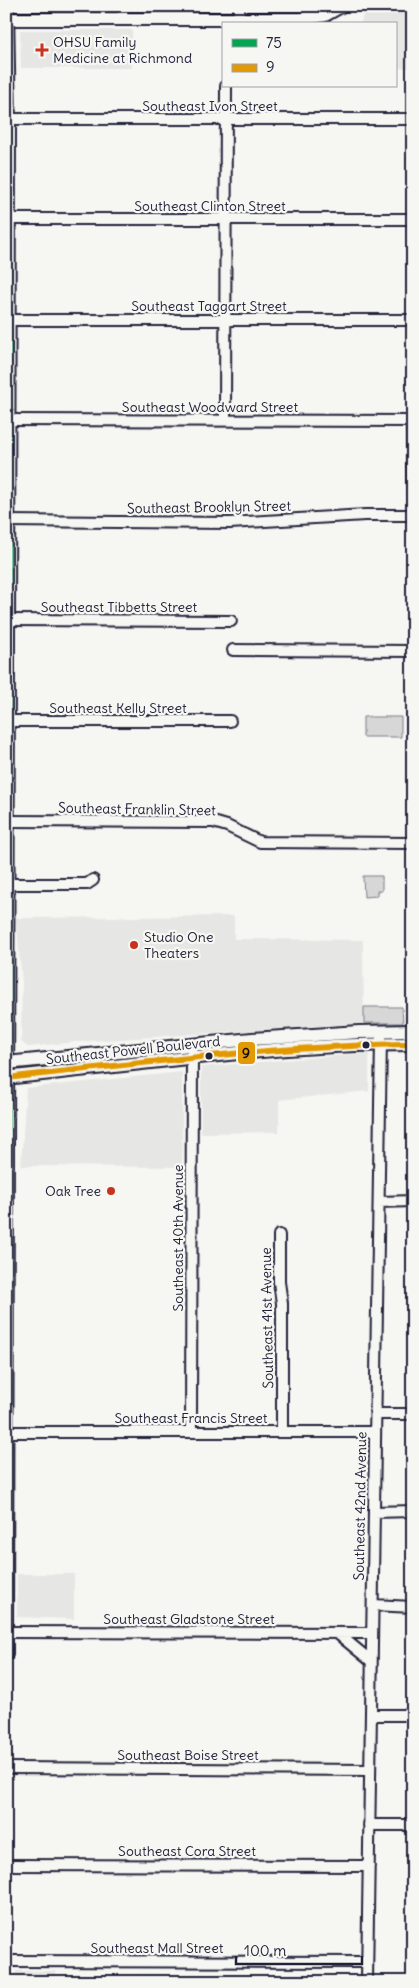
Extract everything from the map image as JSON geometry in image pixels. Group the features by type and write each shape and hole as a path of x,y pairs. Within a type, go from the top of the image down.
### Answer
{"main road":[{"path":"6,1654 8,884 7,6"},
{"path":"7,19 123,13 233,17 315,17 332,12 342,6"},
{"name":"Southeast Powell Boulevard","path":"7,1078 381,1038 413,1031"},
{"name":"Southeast Powell Boulevard","path":"7,1063 192,1044 381,1038 413,1044"}],"street":[{"path":"225,420 226,88"},
{"name":"Southeast Ivon Street","path":"8,119 413,119"},
{"name":"Southeast Clinton Street","path":"7,219 413,220"},
{"name":"Southeast Taggart Street","path":"7,320 413,320"},
{"name":"Southeast Woodward Street","path":"7,420 412,421"},
{"path":"412,421 413,500"},
{"name":"Southeast Brooklyn Street","path":"7,521 230,523 365,515 413,515"},
{"name":"Southeast Tibbetts Street","path":"7,620 231,621"},
{"path":"233,650 413,651"},
{"name":"Southeast Kelly Street","path":"7,722 230,721"},
{"name":"Southeast Franklin Street","path":"7,821 214,822 228,826 260,842 413,844"},
{"path":"8,884 87,884 93,880"},
{"name":"Southeast 42nd Avenue","path":"367,1982 381,1038"},
{"name":"Southeast 40th Avenue","path":"191,1431 192,1044"},
{"path":"379,1202 413,1202"},
{"name":"Southeast 41st Avenue","path":"279,1235 279,1282 282,1303 282,1432"},
{"path":"376,1414 413,1414"},
{"name":"Southeast Francis Street","path":"7,1432 375,1432"},
{"path":"374,1512 413,1511"},
{"path":"372,1605 413,1608"},
{"name":"Southeast Gladstone Street","path":"6,1632 372,1633"},
{"path":"337,1633 372,1661"},
{"path":"371,1715 413,1715"},
{"name":"Southeast Boise Street","path":"6,1768 370,1770"},
{"path":"369,1825 413,1825"},
{"name":"Southeast Cora Street","path":"6,1865 369,1866"},
{"name":"Southeast Mall Street","path":"6,1961 367,1962"}],"shaded area":[{"path":"365,6 413,6 413,68 396,68 396,22 361,22"},
{"path":"20,30 132,30 132,68 21,68"},
{"path":"363,717 401,717 401,737 363,737"},
{"path":"363,876 382,876 382,891 377,891 377,896 364,897"},
{"path":"234,916 234,939 363,940 364,1023 76,1042 28,1047 21,1042 22,982 16,918"},
{"path":"364,1007 402,1007 403,1023 364,1023"},
{"path":"369,1053 369,1091 279,1100 279,1132 201,1133 201,1067"},
{"path":"182,1072 182,1167 21,1166 26,1088"},
{"path":"17,1574 74,1574 74,1619 17,1617"},
{"path":"16,1971 56,1971 56,1982 16,1982"}],"transit line":[{"name":"75","path":"6,1527 9,129 7,6"},
{"name":"9","path":"6,1078 260,1052 362,1045 413,1044"}],"place":[{"name":"OHSU Family Medicine at Richmond","path":"42,50"},
{"name":"Studio One Theaters","path":"134,945"},
{"name":"Oak Tree","path":"111,1191"}]}
